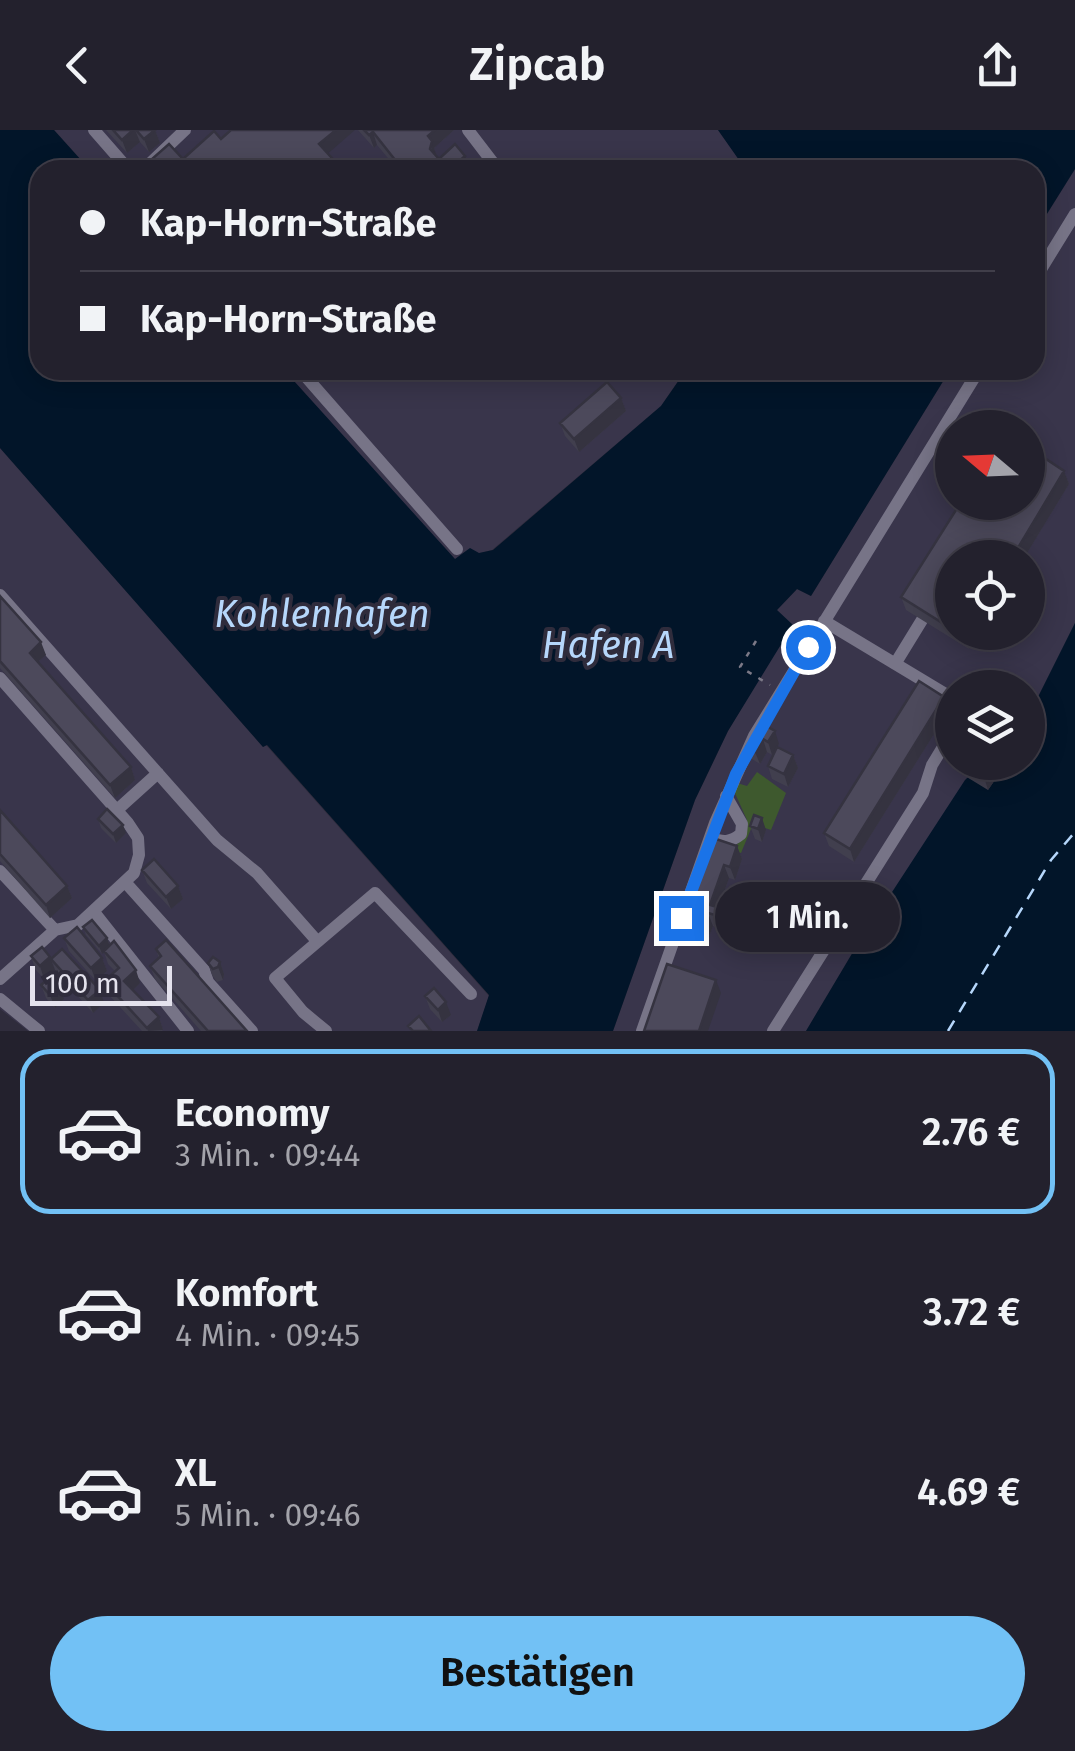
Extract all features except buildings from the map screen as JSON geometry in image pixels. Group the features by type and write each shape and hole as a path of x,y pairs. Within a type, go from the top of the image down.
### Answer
{"street":[{"path":"94,130 121,160"},
{"path":"154,160 185,130"},
{"path":"468,130 491,160"},
{"path":"1045,264 1075,214"},
{"path":"309,380 457,549"},
{"path":"642,1031 710,838 754,736 973,380"},
{"path":"0,596 217,840 257,873 317,942"},
{"path":"896,664 922,620"},
{"path":"824,621 935,688"},
{"path":"0,678 116,810 138,838 139,854 130,878 94,912 78,925 54,930 0,979"},
{"path":"772,1031 923,793 935,760"},
{"path":"116,810 158,773"},
{"path":"710,838 723,842 741,834 742,824 726,796"},
{"path":"0,871 54,930"},
{"path":"130,878 204,970 208,982 252,1031"},
{"path":"326,1031 275,978 375,893 471,994"},
{"path":"94,912 188,1031"},
{"path":"0,999 39,1031"}],"path":[{"path":"756,641 740,667 771,686"}],"shaded area":[{"path":"54,130 718,130 740,160 81,160"},
{"path":"1075,169 1075,623 1045,683 1045,670 935,670 935,780 971,780 853,952 806,1031 613,1031 695,800 728,731 784,636 777,610 797,589 811,596 944,380 1045,380 1045,217"},
{"path":"293,380 679,380 661,406 492,550 455,560"},
{"path":"0,448 489,996 477,1031 28,1031 0,1009"}],"green space":[{"path":"757,772 786,793 771,830 753,824 741,853 731,850 745,837 747,820 734,791 737,783 747,786"}],"water":[{"path":"0,130 54,130 81,160 30,160 30,380 293,380 455,559 470,548 479,553 493,550 661,406 679,380 944,380 811,596 797,589 777,610 793,625 728,731 695,800 613,1031 477,1031 489,995 267,745 263,747 0,448"},
{"path":"718,130 1075,130 1075,169 1045,217 1045,160 739,160"},
{"path":"1075,623 1075,1031 806,1031 965,780 1045,780 1045,683"}],"ferry route":[{"path":"948,1031 1051,860 1075,832"}],"route":[{"path":"681,918 736,774 754,736 808,647"}],"water label":[{"name":"Kohlenhafen","path":"322,614"},
{"name":"Hafen A","path":"608,645"}]}
